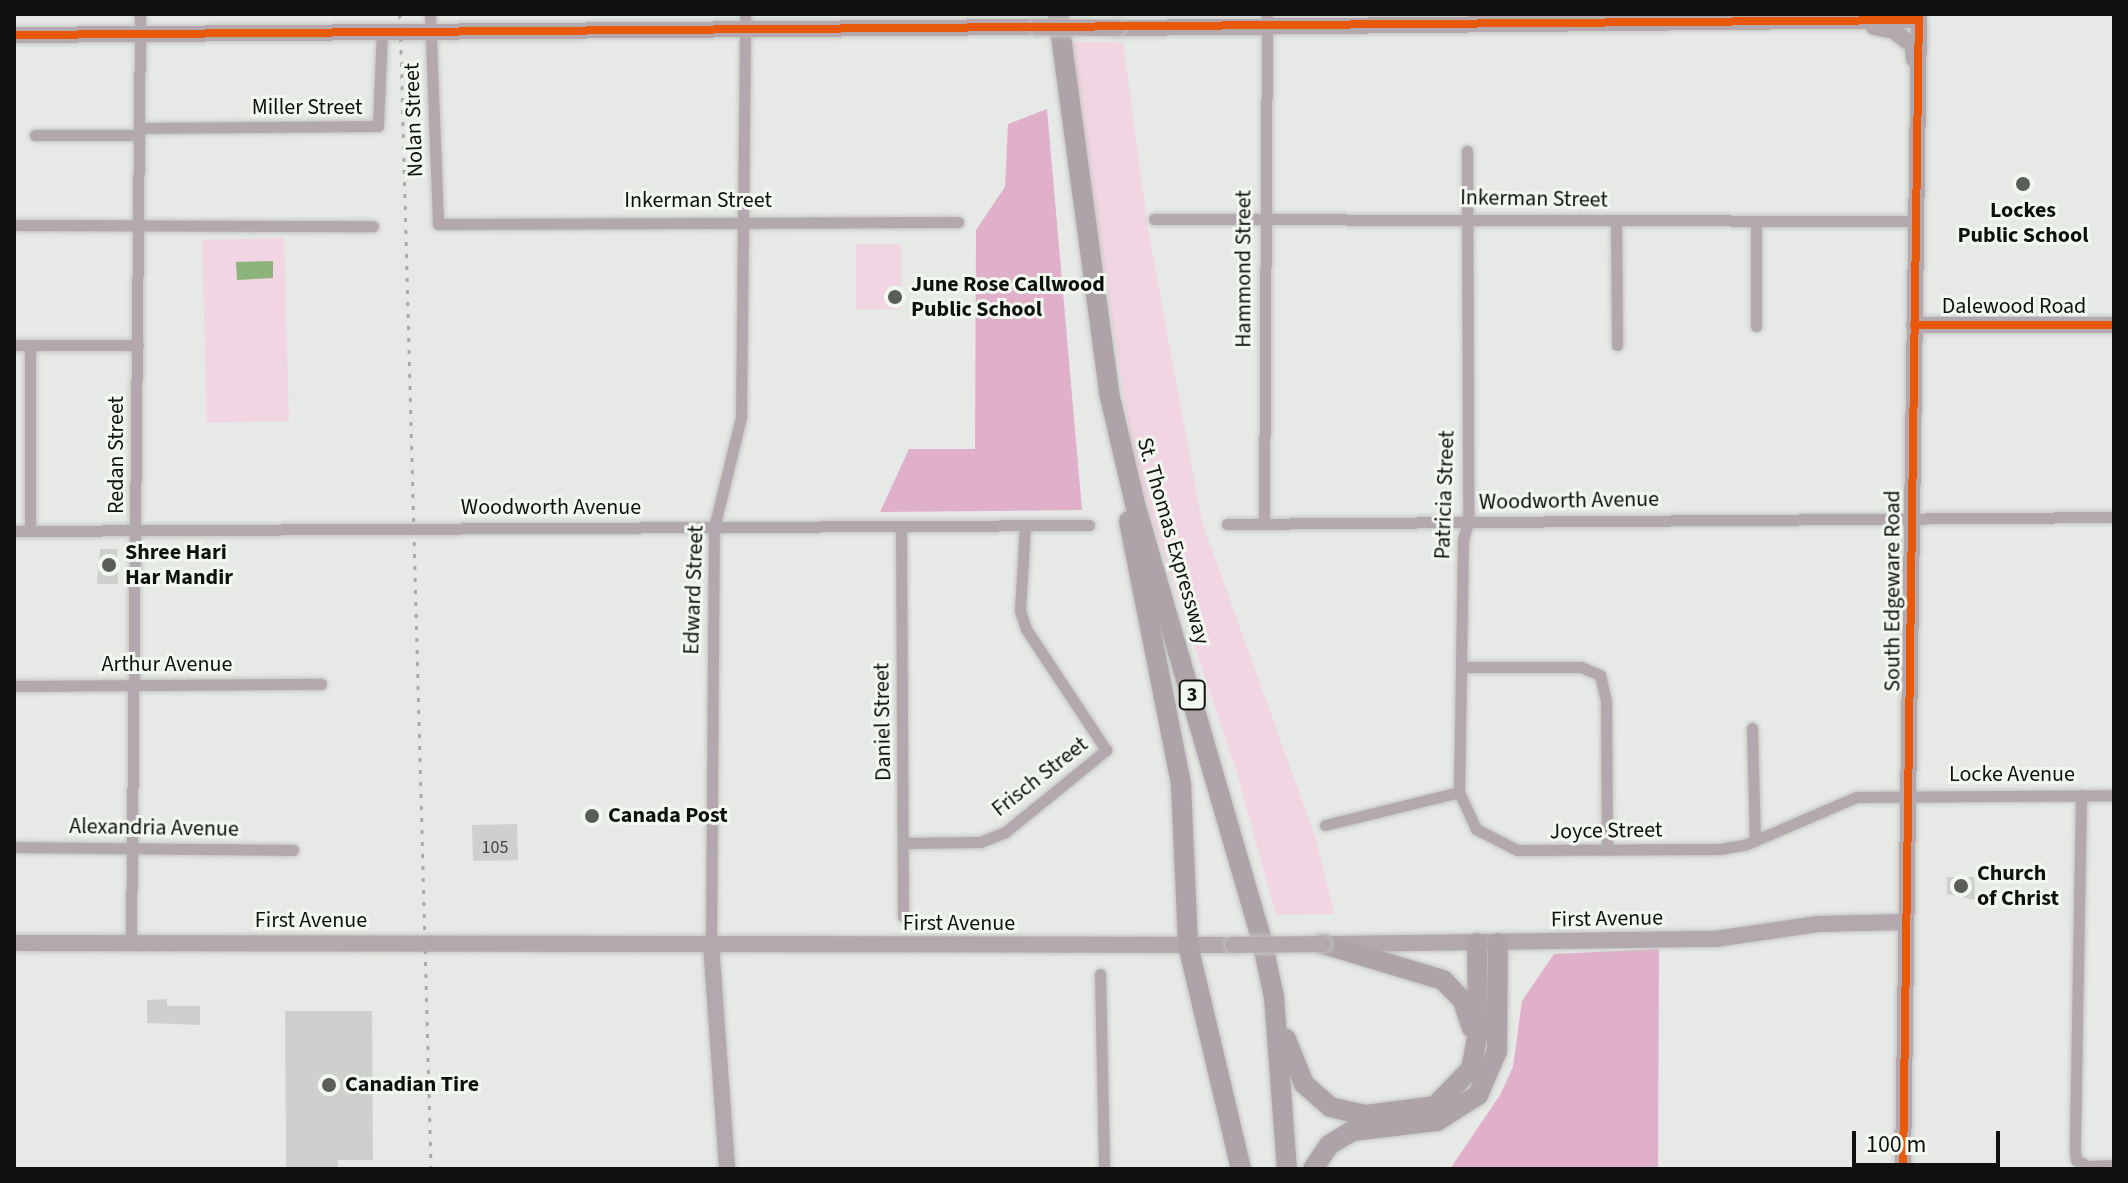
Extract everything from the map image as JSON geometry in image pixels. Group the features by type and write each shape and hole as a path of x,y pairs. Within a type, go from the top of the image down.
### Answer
{"highway":[{"name":"St. Thomas Expressway","path":"1058,14 1109,393 1135,504 1243,862 1274,997 1287,1169"},
{"path":"1109,393 1181,784 1188,945 1241,1169"},
{"path":"1274,997 1304,1084 1346,1113 1435,1106 1461,1085 1474,1059 1477,943"},
{"path":"1313,1169 1329,1145 1352,1131 1437,1121 1478,1095 1497,1051 1498,943"},
{"path":"1323,944 1443,980 1470,1016 1474,1059"}],"main road":[{"path":"14,35 382,31 430,22 745,22 1117,28 1267,20 1825,21 1919,17"},
{"name":"South Edgeware Road","path":"1903,1169 1904,922 1909,795 1919,17"},
{"path":"1825,21 1894,31 1913,46 1917,86"},
{"name":"Dalewood Road","path":"1914,325 2114,325"},
{"name":"First Avenue","path":"14,943 1498,943 1715,939 1813,924 1904,922"},
{"name":"Edward Street","path":"711,944 727,1169"}],"street":[{"name":"Redan Street","path":"131,943 135,846 140,14"},
{"name":"Hammond Street","path":"1264,524 1267,20"},
{"name":"Nolan Street","path":"430,22 438,224"},
{"name":"Edward Street","path":"711,944 714,528 741,417 745,22"},
{"name":"Miller Street","path":"140,131 378,126 382,31"},
{"path":"35,135 140,131"},
{"name":"Patricia Street","path":"1459,792 1463,540 1468,522 1467,151"},
{"name":"Inkerman Street","path":"1154,219 1914,221"},
{"name":"Inkerman Street","path":"438,224 744,220 958,222"},
{"path":"1616,220 1617,345"},
{"path":"1756,221 1756,326"},
{"path":"14,225 373,226"},
{"path":"14,345 138,345"},
{"path":"30,345 30,531"},
{"name":"Woodworth Avenue","path":"1227,524 2114,517"},
{"name":"Woodworth Avenue","path":"14,531 1089,525"},
{"name":"Daniel Street","path":"901,527 903,916"},
{"name":"Frisch Street","path":"904,843 980,842 1004,833 1106,750 1026,629 1020,610 1025,527"},
{"path":"1461,667 1581,667 1600,675 1606,701 1607,850"},
{"name":"Arthur Avenue","path":"14,686 321,684"},
{"path":"1752,728 1755,841"},
{"path":"1325,825 1459,792"},
{"name":"Joyce Street","path":"1459,792 1476,829 1507,848 1607,850 1720,849 1755,841 1843,800 1909,795"},
{"name":"Locke Avenue","path":"1909,795 2114,795"},
{"path":"2081,795 2075,1150 2076,1160 2088,1166 2114,1165"},
{"name":"Alexandria Avenue","path":"14,847 293,850"},
{"path":"1100,974 1104,1169"}],"shaded area":[{"path":"1069,42 1123,42 1148,229 1202,522 1316,839 1334,914 1276,915 1237,773 1135,469"},
{"path":"1047,109 1082,510 880,512 909,449 975,449 976,230 1005,187 1008,124"},
{"path":"284,238 289,421 207,423 202,240"},
{"path":"856,244 901,244 901,309 856,309"},
{"path":"273,261 273,278 237,280 236,262"},
{"path":"1659,949 1658,1169 1450,1169 1500,1095 1513,1067 1522,1001 1554,954"}],"building":[{"name":"Shree Hari Har Mandir","path":"100,549 117,549 118,584 97,584"},
{"path":"517,824 518,860 473,861 472,825"},
{"name":"Church of Christ","path":"1947,877 1974,877 1975,900 1947,894"},
{"path":"167,999 167,1006 200,1006 200,1025 147,1023 147,1000"},
{"name":"Canadian Tire","path":"285,1011 372,1011 373,1160 338,1160 338,1169 286,1169"}],"railway":[{"path":"400,14 431,1169"}],"cycle path":[{"path":"1903,1169 1919,14"},
{"path":"14,35 1919,20"},
{"path":"1914,325 2114,325"}],"place":[{"name":"Lockes Public School","path":"2023,184"},
{"name":"June Rose Callwood Public School","path":"895,297"},
{"name":"Shree Hari Har Mandir","path":"109,565"},
{"name":"Canada Post","path":"592,816"},
{"name":"Church of Christ","path":"1961,886"},
{"name":"Canadian Tire","path":"329,1085"}]}
